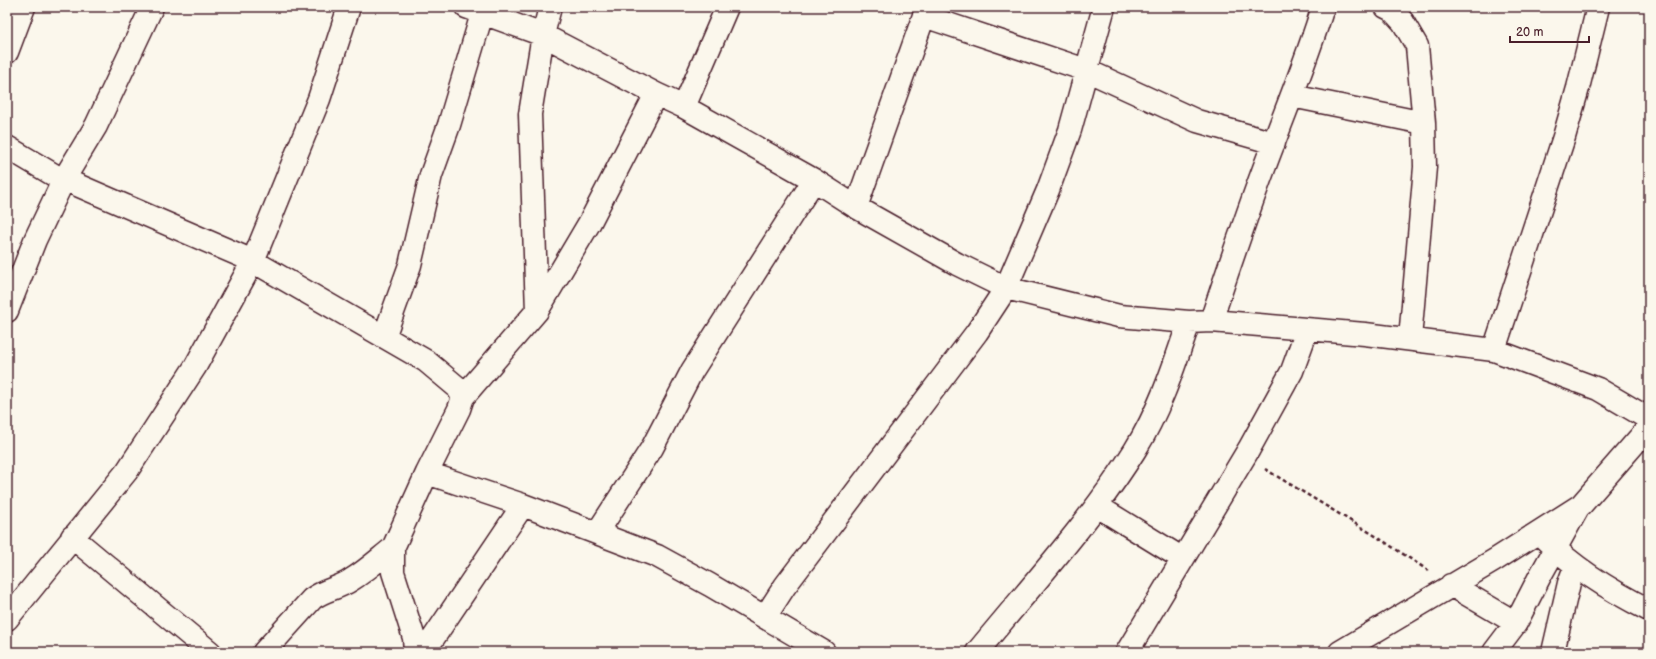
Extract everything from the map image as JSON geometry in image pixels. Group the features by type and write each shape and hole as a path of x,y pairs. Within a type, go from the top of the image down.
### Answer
{"street":[{"path":"7,52 24,7"},
{"path":"7,311 35,240 64,179 96,126 152,7"},
{"path":"7,619 127,471 195,367 253,261 318,99 349,7"},
{"path":"537,311 530,114 543,35 550,7"},
{"path":"684,107 727,7"},
{"path":"765,617 785,586 977,332 1006,288 1048,190 1065,145 1104,7"},
{"path":"1211,321 1249,208 1292,96 1323,7"},
{"path":"1386,7 1392,10 1403,22 1417,46 1424,123 1425,167 1410,339"},
{"path":"1494,350 1566,130 1598,7"},
{"path":"384,337 410,265 431,174 450,125 474,10 543,35 684,107 814,180 856,207 957,264 1006,288 1119,316 1189,322 1211,321 1410,339 1494,350 1598,389 1649,419"},
{"path":"856,207 926,12 1086,70 1197,121 1274,143"},
{"path":"415,652 414,638 393,572 393,548 427,473 459,410 463,397 537,311 590,222 656,94"},
{"path":"1292,96 1424,123"},
{"path":"7,147 64,179 253,261 426,361 457,387 463,397"},
{"path":"597,533 652,448 692,371 814,180"},
{"path":"977,652 1097,506 1136,449 1164,395 1189,322"},
{"path":"1127,652 1244,456 1292,371 1307,330"},
{"path":"1494,652 1516,623 1539,578 1581,505 1649,427"},
{"path":"427,473 523,505 657,556 824,652"},
{"path":"424,652 523,505"},
{"path":"1340,652 1495,560 1581,505"},
{"path":"1097,506 1183,559"},
{"path":"1538,532 1575,567 1626,599 1649,610"},
{"path":"72,537 210,652"},
{"path":"264,652 312,599 324,591 351,581 393,548"},
{"path":"1553,652 1569,583 1575,567"},
{"path":"1451,585 1516,623"}],"path":[{"path":"1244,456 1374,535 1451,585"}]}
